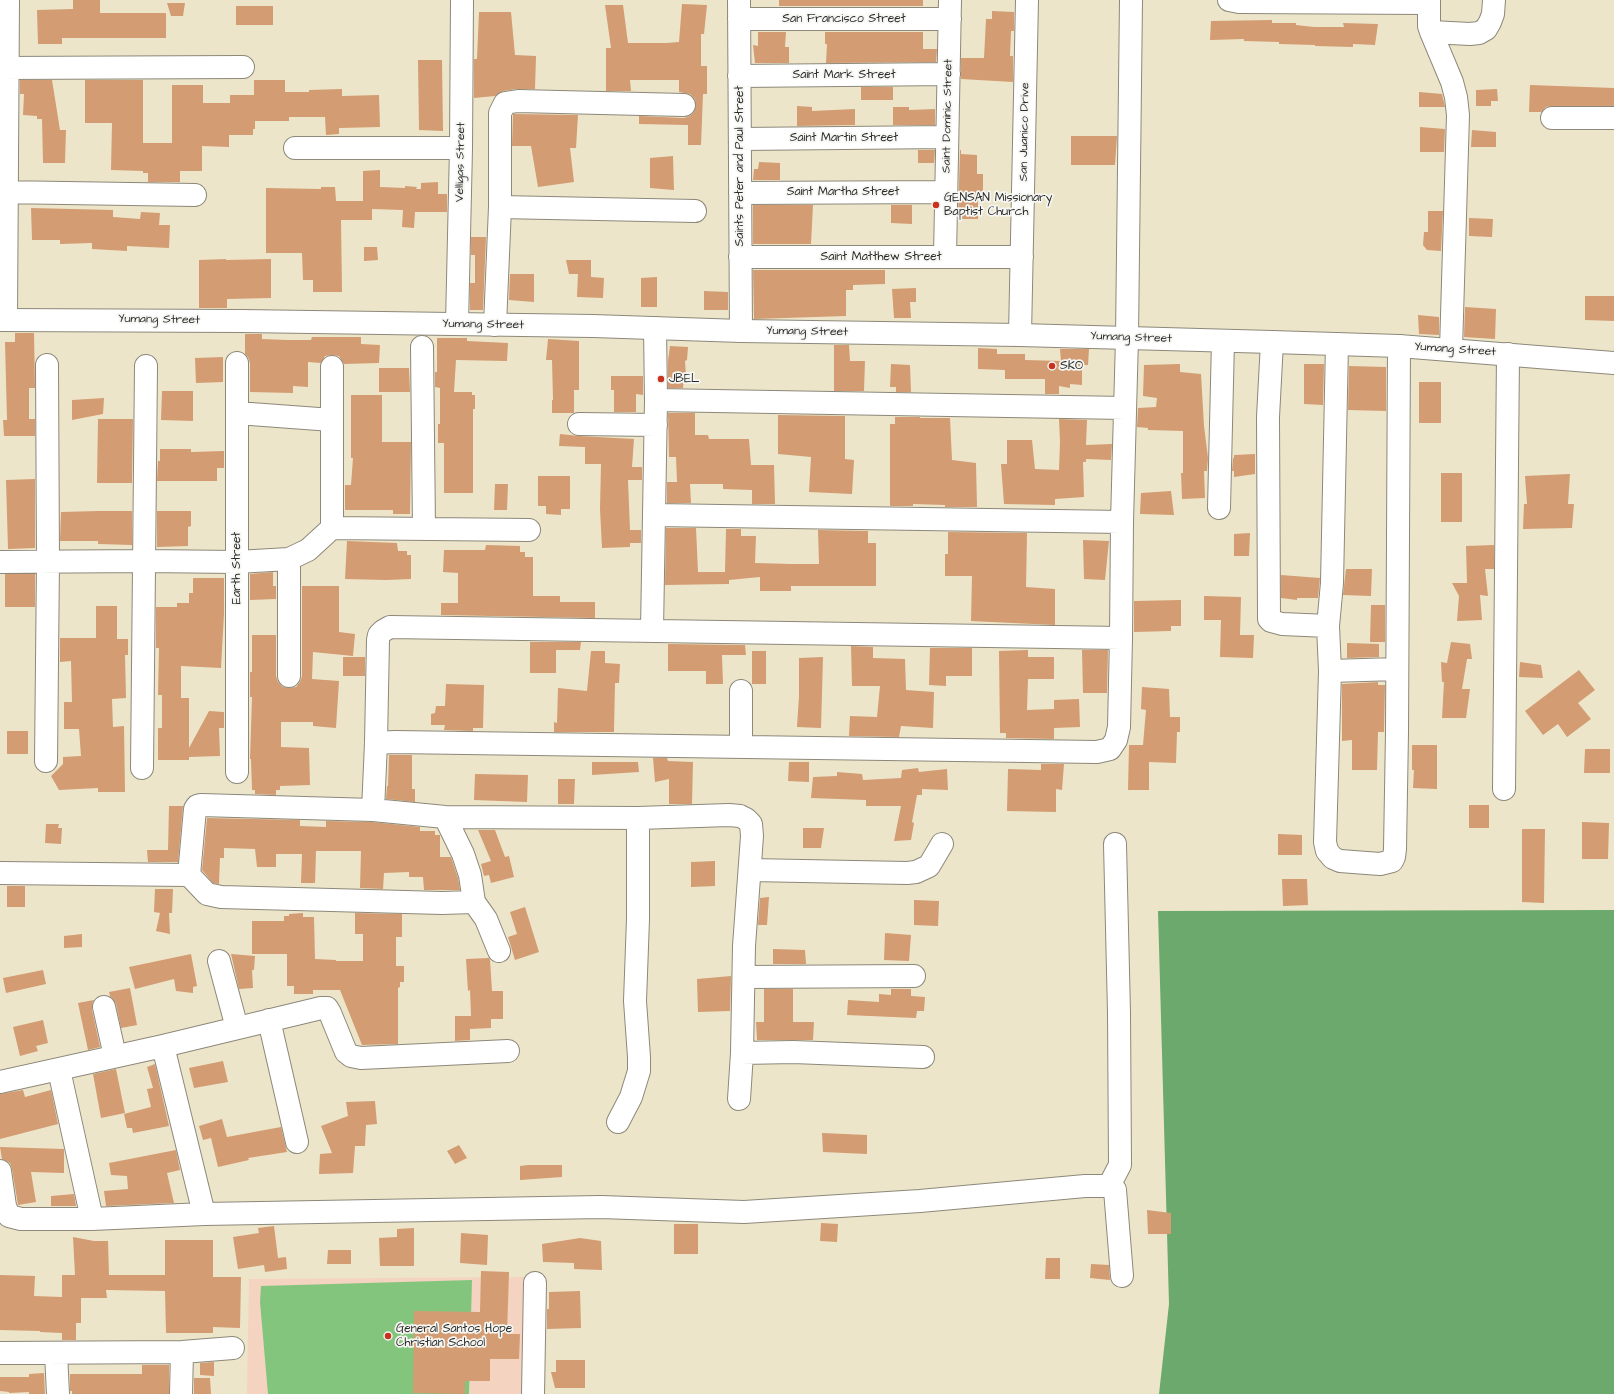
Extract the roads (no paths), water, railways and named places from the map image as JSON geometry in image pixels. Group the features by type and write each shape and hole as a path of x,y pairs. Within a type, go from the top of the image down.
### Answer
{"street":[{"path":"3,320 4,68 8,0"},
{"name":"Velligas Street","path":"457,324 461,148 462,0"},
{"name":"San Juanico Drive","path":"1020,335 1027,0"},
{"path":"376,743 395,742 1105,751 1110,749 1114,745 1119,727 1122,522 1127,338 1131,0"},
{"path":"1229,0 1239,2 1429,2 1429,26 1452,82 1456,97 1458,115 1451,349"},
{"path":"1431,32 1479,33 1486,29 1490,22 1493,14 1494,0"},
{"name":"San Francisco Street","path":"739,10 950,9"},
{"name":"Saint Dominic Street","path":"945,257 950,9"},
{"name":"Saints Peter and Paul Street","path":"739,10 741,331"},
{"path":"4,68 243,67"},
{"name":"Saint Mark Street","path":"739,76 949,74"},
{"path":"495,325 500,207 500,113 505,103 518,101 684,105"},
{"path":"1552,118 1614,118"},
{"name":"Saint Martin Street","path":"740,138 947,137"},
{"path":"296,148 461,148"},
{"path":"4,192 195,195"},
{"name":"Saint Martha Street","path":"740,193 946,192"},
{"path":"500,207 695,210"},
{"name":"Saint Matthew Street","path":"740,257 1022,257"},
{"name":"Yumang Street","path":"3,320 77,319 457,324 741,331 1020,335 1399,346 1614,363"},
{"path":"652,630 656,425 655,328"},
{"path":"1219,508 1223,341"},
{"path":"1272,342 1268,417 1269,619 1270,621 1282,624 1328,626"},
{"path":"1337,344 1332,583 1328,626 1330,671 1325,842 1327,851 1334,858 1340,861 1380,864 1392,861 1394,857 1397,732 1399,346"},
{"path":"422,347 424,529"},
{"path":"1504,789 1508,354"},
{"name":"Earth Street","path":"237,363 237,772"},
{"path":"46,761 48,561 47,365"},
{"path":"142,768 146,366"},
{"path":"332,367 332,528"},
{"path":"656,400 1125,408"},
{"path":"237,413 332,420"},
{"path":"579,424 656,425"},
{"path":"655,515 1122,522"},
{"path":"0,562 237,562 289,559 308,550 332,528 529,530"},
{"path":"289,559 289,676"},
{"path":"373,810 378,640 379,635 390,627 1121,638"},
{"path":"1330,671 1397,669"},
{"path":"741,747 742,691"},
{"path":"474,902 442,903 212,896 202,890 189,875 193,814 197,806 202,805 373,810 445,817 638,818 730,815 740,816 746,819 751,824 752,836 739,1099"},
{"path":"445,817 463,854 470,875 474,902 486,919 499,951"},
{"path":"618,1122 631,1097 639,1071 636,1032 638,818"},
{"path":"750,870 912,873 925,869 929,866 942,844"},
{"path":"1109,1186 1120,1165 1119,1013 1115,844"},
{"path":"0,873 189,875"},
{"path":"219,961 237,1028"},
{"path":"744,977 914,976"},
{"path":"104,1007 115,1056"},
{"path":"0,1082 59,1070 321,1008 327,1008 330,1012 346,1052 351,1056 361,1058 508,1051"},
{"path":"269,1020 297,1142"},
{"path":"163,1046 204,1214"},
{"path":"742,1054 793,1052 923,1057"},
{"path":"59,1070 92,1219"},
{"path":"0,1171 5,1206 9,1216 20,1219 92,1219 204,1214 601,1207 744,1212 920,1201 1085,1186 1109,1186 1115,1190 1122,1276"},
{"path":"534,1394 535,1283"},
{"path":"0,1353 182,1352 233,1348"},
{"path":"181,1394 182,1352"},
{"path":"56,1353 58,1394"}],"place":[{"name":"GENSAN Missionary Baptist Church","path":"936,205"},
{"name":"SKO","path":"1052,366"},
{"name":"JBEL","path":"661,379"},
{"name":"General Santos Hope Christian School","path":"388,1336"}]}
